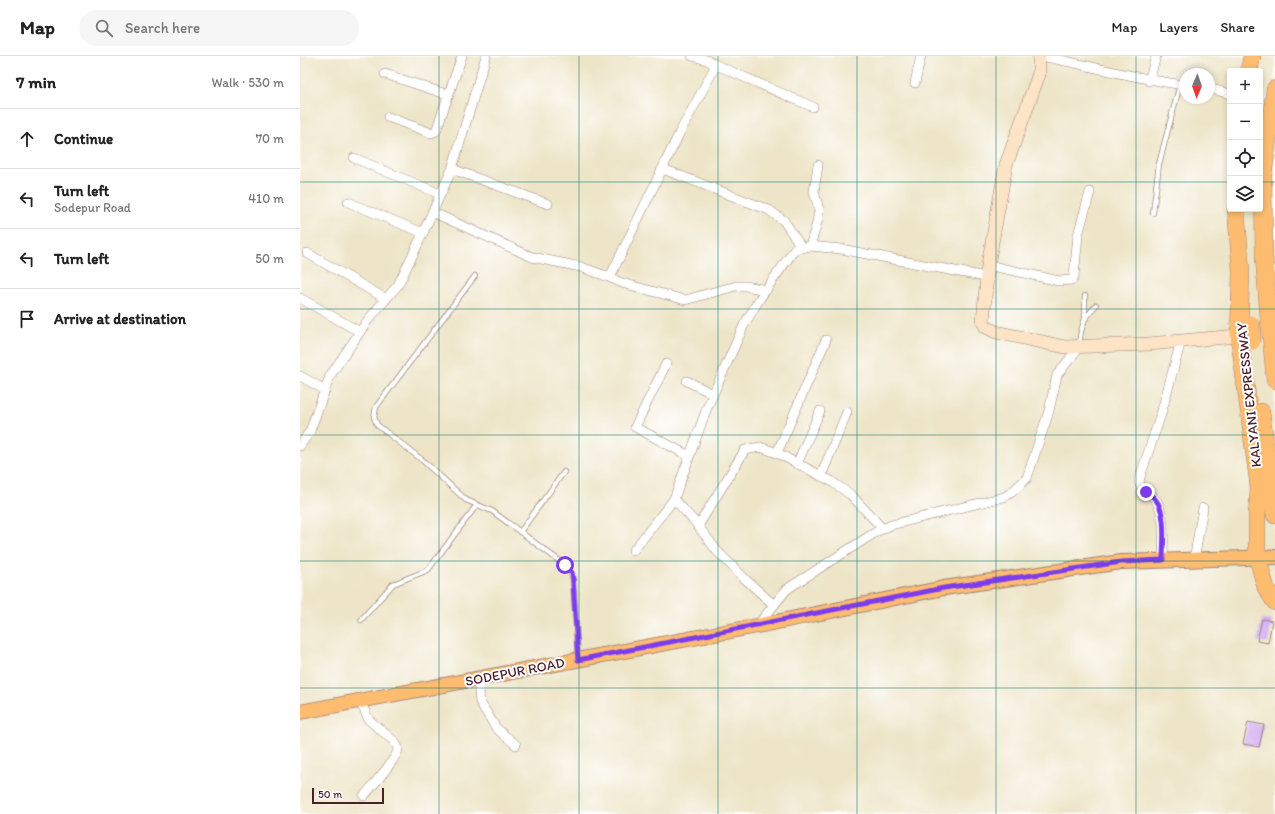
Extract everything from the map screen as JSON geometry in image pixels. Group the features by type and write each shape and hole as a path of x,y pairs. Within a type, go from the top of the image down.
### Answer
{"highway":[{"path":"1250,68 1252,56"},
{"path":"1259,68 1261,56"},
{"path":"1275,89 1263,176 1264,257 1272,327 1275,380"},
{"path":"1275,201 1275,223"},
{"name":"KALYANI EXPRESSWAY","path":"1236,212 1259,488 1257,556 1266,588 1275,602"},
{"path":"1245,212 1247,333 1275,514"}],"main road":[{"name":"SODEPUR ROAD","path":"300,712 757,626 944,588 1121,562 1275,556"}],"street":[{"path":"388,117 431,133 436,131 462,56"},
{"path":"300,446 310,431 330,376 360,332 398,284 423,233 452,168 486,56"},
{"path":"692,56 707,60 813,107"},
{"path":"915,83 921,56"},
{"path":"1179,85 1149,80 1080,60 1040,56 1039,74 1006,165 987,271 983,321 986,327 996,332 1065,347 1181,341 1247,333 1272,327"},
{"path":"1149,80 1156,56"},
{"path":"1242,68 1244,56"},
{"path":"606,276 611,275 616,267 680,132 714,69 714,64"},
{"path":"385,74 449,95"},
{"path":"1215,90 1227,93"},
{"path":"354,158 440,194"},
{"path":"806,247 818,223 818,202 814,191 818,165"},
{"path":"452,168 548,204"},
{"path":"663,169 769,210 784,222 806,247"},
{"path":"633,551 674,499 713,394 744,325 766,290 795,249 806,247 841,249 1059,281 1072,280 1074,276 1078,235 1090,192"},
{"path":"348,202 423,233"},
{"path":"432,212 532,257 581,267 629,285 685,300 736,286 746,286 766,290"},
{"path":"307,254 386,299"},
{"path":"300,298 360,332"},
{"path":"777,453 826,340"},
{"path":"1163,560 1162,519 1159,505 1155,499 1140,485 1139,480 1161,414 1181,341"},
{"path":"757,626 787,589 882,528 1004,497 1018,487 1027,478 1049,411 1058,375 1079,347"},
{"path":"666,364 635,427 689,456"},
{"path":"300,376 325,390"},
{"path":"687,381 713,394"},
{"path":"797,464 820,412"},
{"path":"821,476 847,412"},
{"path":"698,526 745,450 760,447 777,453 821,476 851,495 882,528"},
{"path":"674,499 698,526 717,551 745,579 774,604"},
{"path":"1194,560 1203,508"},
{"path":"478,679 480,702 496,728 516,745"},
{"path":"360,701 369,720 398,746 398,752 364,796"}],"lane":[{"path":"1153,213 1159,164 1179,95"},
{"path":"474,276 376,407 374,417 377,425 421,459 466,500 476,506 492,511 565,565 572,573 578,660"},
{"path":"1079,347 1081,331 1085,319 1085,296"},
{"path":"1085,319 1096,305"},
{"path":"520,532 564,472"},
{"path":"360,620 393,584 428,570 476,506"}],"building":[{"path":"1262,619 1272,621 1268,643 1257,641"},
{"path":"1248,722 1264,725 1259,747 1243,744"}],"route":[{"path":"565,565 572,573 573,580 578,660 944,588 1121,562 1163,560 1162,519 1159,505 1155,499 1146,492"}]}
